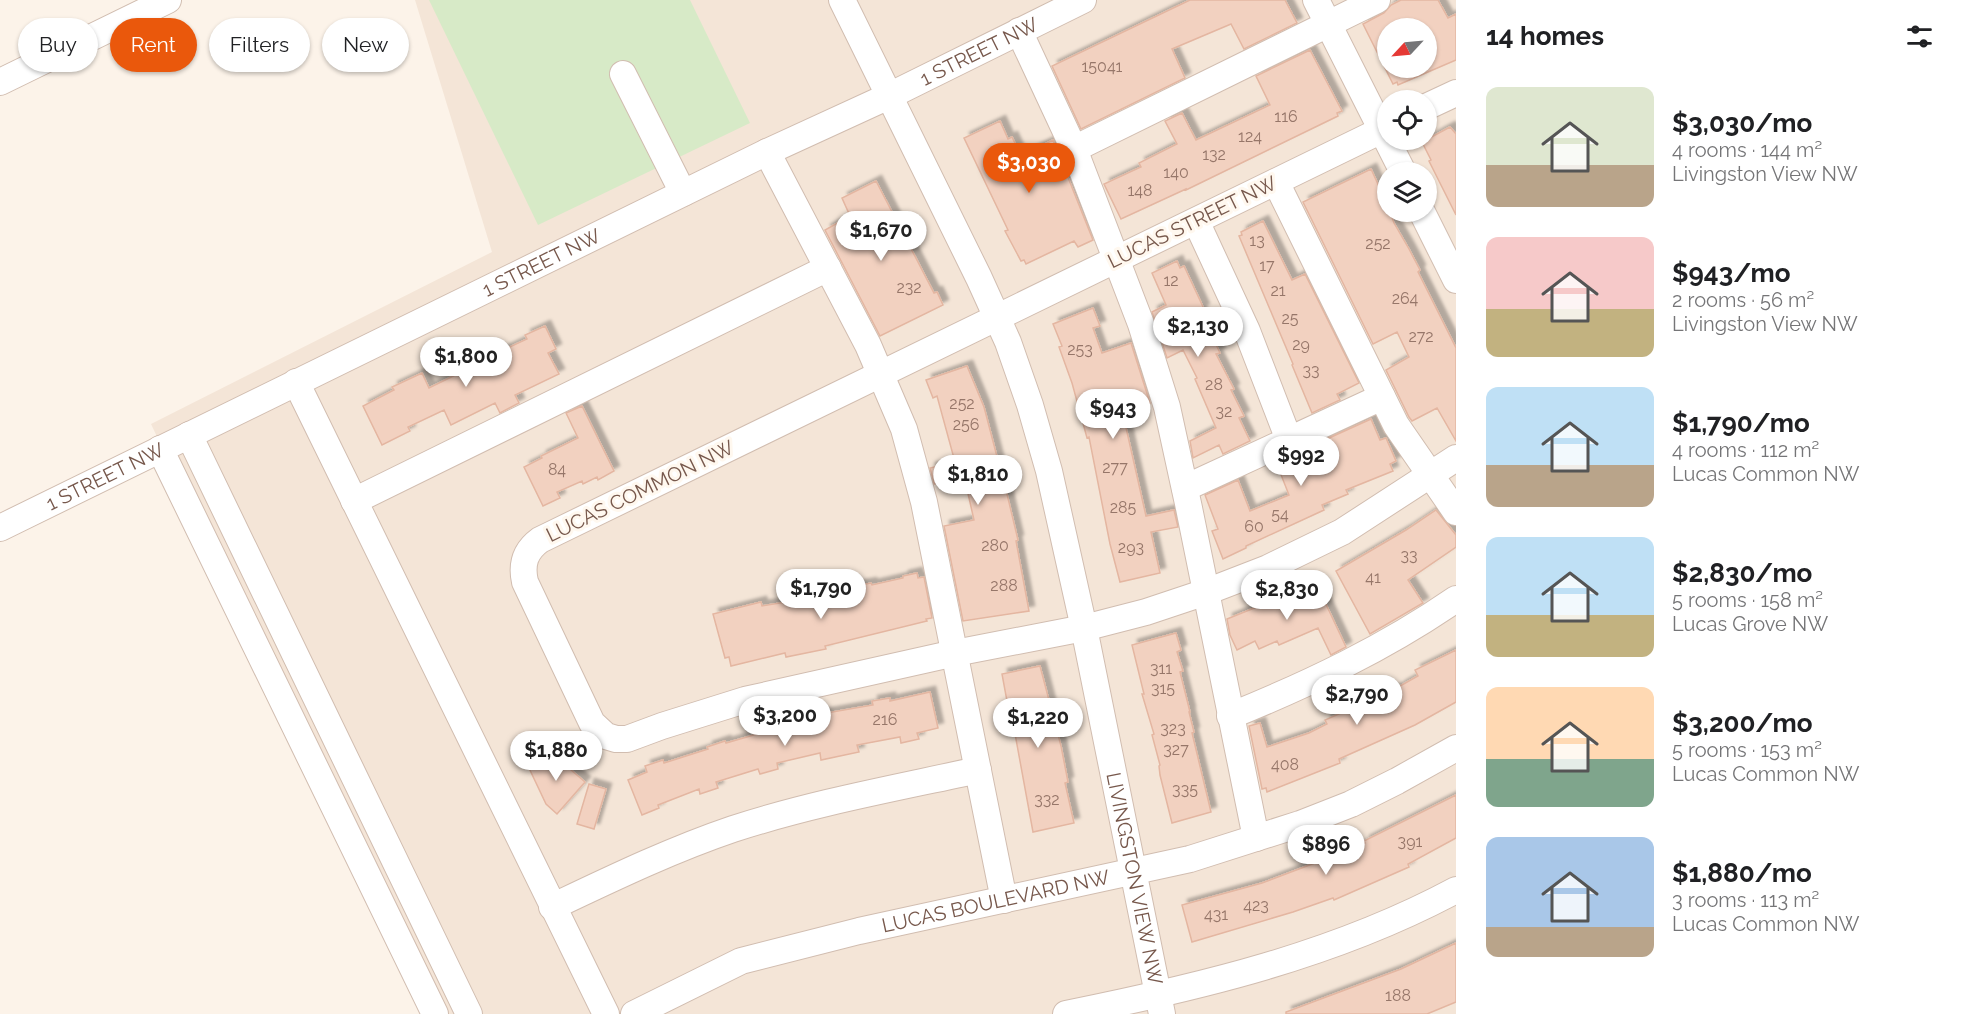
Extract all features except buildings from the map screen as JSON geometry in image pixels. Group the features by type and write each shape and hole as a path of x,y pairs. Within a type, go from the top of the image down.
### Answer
{"street":[{"path":"0,82 168,0"},
{"name":"LIVINGSTON VIEW NW","path":"842,0 997,317 1036,427 1049,471 1084,628 1160,1005"},
{"name":"1 STREET NW","path":"0,528 767,152 889,96 1083,0"},
{"path":"1316,0 1377,115"},
{"path":"1074,149 1377,0"},
{"path":"1019,31 1074,149 1141,324 1157,374 1185,488 1256,838"},
{"path":"623,74 684,193"},
{"path":"1437,102 1456,93"},
{"name":"LUCAS STREET NW","path":"997,317 1377,132"},
{"path":"767,152 828,268 904,429 924,502 1004,900"},
{"path":"1276,182 1396,425 1456,512"},
{"path":"1196,221 1247,331 1289,440"},
{"path":"1427,222 1456,280"},
{"path":"354,501 828,268"},
{"name":"LUCAS COMMON NW","path":"997,317 540,540 527,552 523,561 525,582 592,723 606,736 616,739 639,736 662,726 745,700 955,653 1084,628 1146,612 1268,568 1342,532 1456,458"},
{"path":"296,382 552,908 606,1014"},
{"path":"1185,488 1382,397"},
{"path":"189,435 470,1014"},
{"path":"159,449 435,1014"},
{"path":"1230,716 1343,666 1404,633 1456,599"},
{"name":"LUCAS BOULEVARD NW","path":"634,1014 741,961 859,931 1190,859 1256,838 1351,804 1456,748"},
{"path":"552,908 659,857 734,829 819,804 978,770"},
{"path":"1066,1014 1160,1005 1215,982 1373,928 1456,890"}],"shaded area":[{"path":"415,0 1456,0 1456,1014 431,1014 151,424 492,252"}],"green space":[{"path":"429,0 690,0 750,123 538,225"}]}
